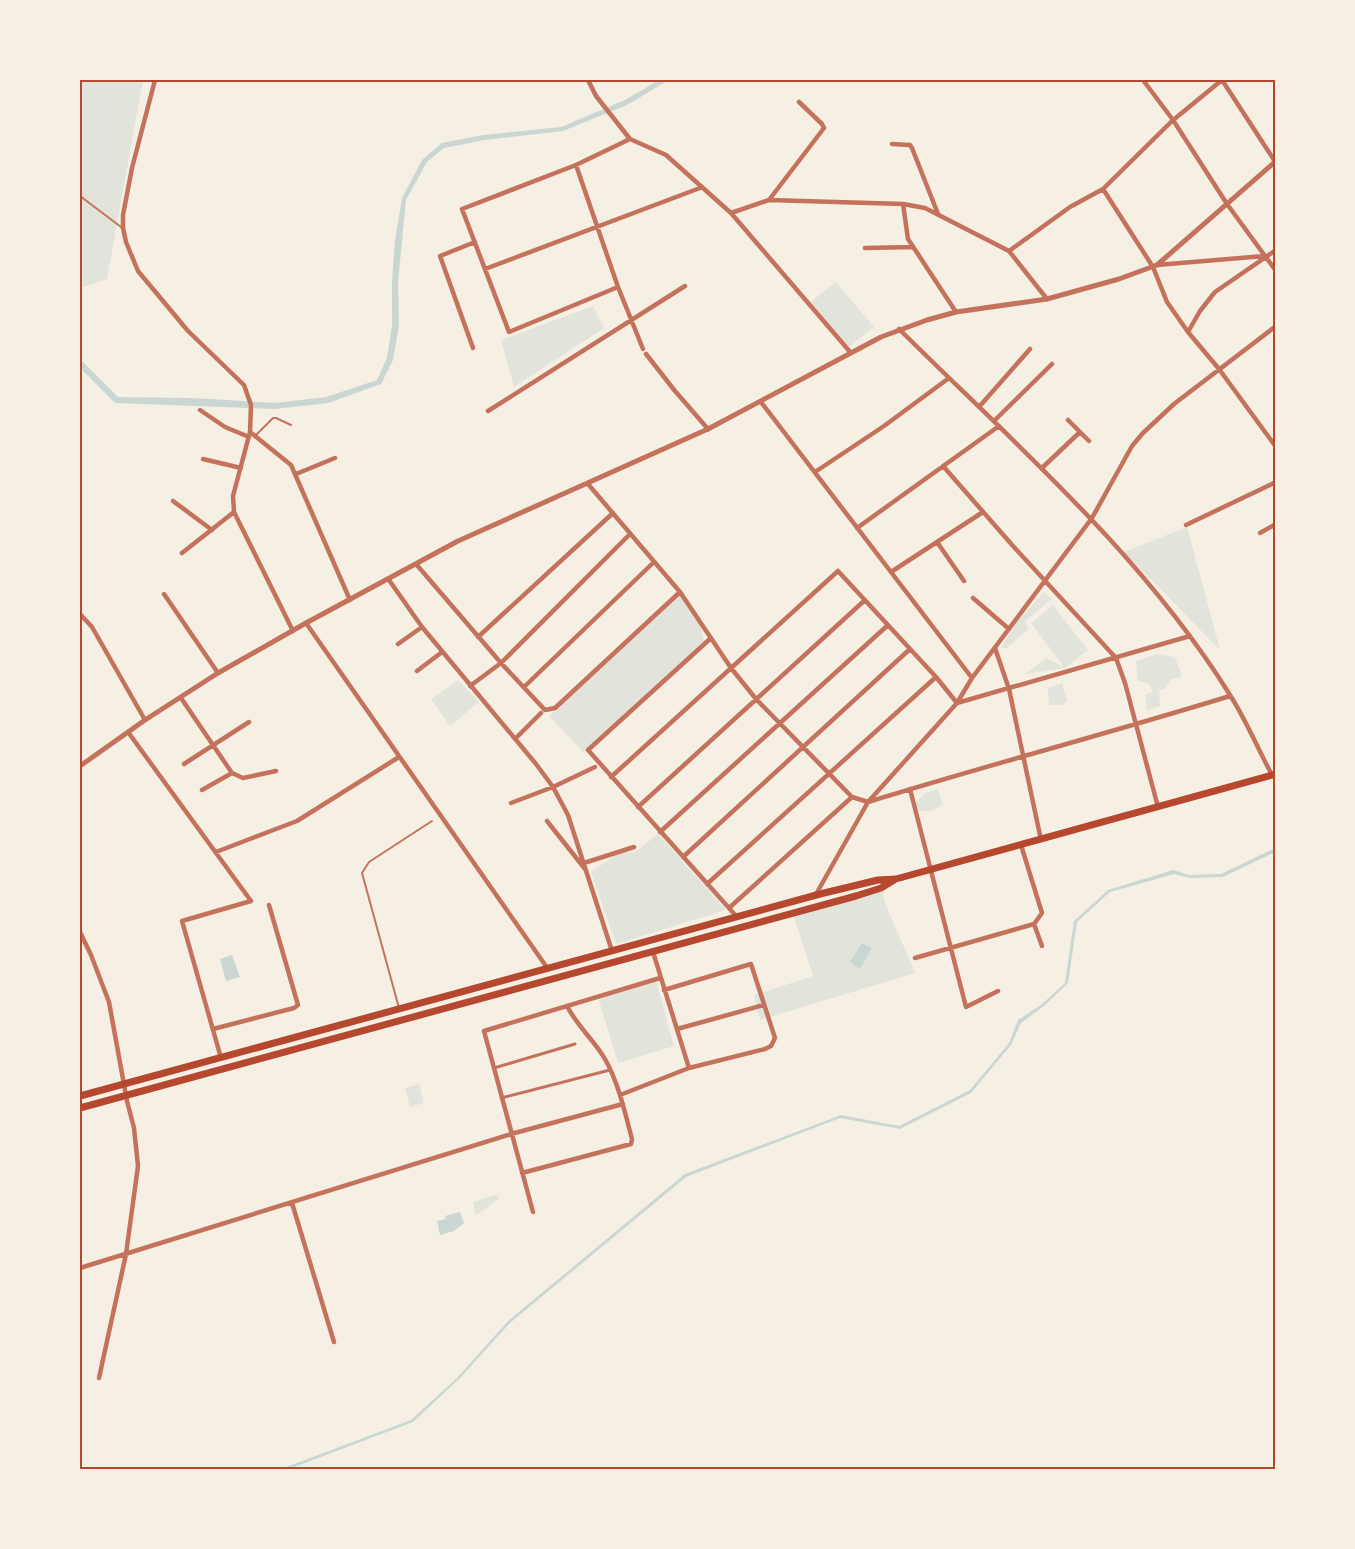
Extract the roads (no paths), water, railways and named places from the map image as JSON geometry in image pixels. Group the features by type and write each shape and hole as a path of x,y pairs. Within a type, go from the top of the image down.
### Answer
{"main road":[{"path":"80,1108 856,896 881,888 896,879 1274,775"},
{"path":"80,1096 878,879 896,879"}],"street":[{"path":"154,80 123,215 126,242 138,271 188,331 244,385 251,405 251,435 234,496 234,512 292,631"},
{"path":"588,80 596,96 630,139 666,155 730,213 851,353"},
{"path":"1143,80 1173,120 1227,204 1275,271"},
{"path":"1009,251 1070,207 1103,189 1173,120 1222,80 1275,162 1155,266"},
{"path":"769,200 825,128 798,102"},
{"path":"618,287 509,332 462,209 576,165 630,139"},
{"path":"892,144 910,145 912,148 938,214"},
{"path":"576,165 618,287 645,352 708,429"},
{"path":"485,269 700,188"},
{"path":"1103,189 1155,266 1167,302 1275,447"},
{"path":"730,213 769,200 903,204 926,208 1009,251 1047,299"},
{"path":"903,204 905,229 913,247 956,312"},
{"path":"473,348 440,256 475,242"},
{"path":"865,248 913,247"},
{"path":"1188,332 1200,311 1215,292 1275,250"},
{"path":"80,766 145,720 218,674 306,623 458,541 708,429 899,329 956,312 1047,299 1155,266 1266,256"},
{"path":"488,411 685,286"},
{"path":"815,896 868,802 957,703 972,678 1092,518 1128,454 1143,433 1174,404 1275,326"},
{"path":"899,329 1043,467 1092,518 1190,636 1230,696 1274,775"},
{"path":"979,407 1030,350"},
{"path":"994,421 1052,364"},
{"path":"815,472 884,426 949,378"},
{"path":"761,402 972,678"},
{"path":"200,410 225,428 251,435 291,465 350,600"},
{"path":"1068,420 1089,441"},
{"path":"857,528 999,426"},
{"path":"1043,467 1080,432"},
{"path":"203,459 241,468"},
{"path":"296,474 335,459"},
{"path":"943,466 982,512 1116,658 1137,725 1158,807"},
{"path":"1186,525 1275,482"},
{"path":"588,484 680,592 731,668 756,699 852,797 868,802 1230,696"},
{"path":"173,501 212,530"},
{"path":"183,553 234,512"},
{"path":"891,572 982,512"},
{"path":"478,637 613,513"},
{"path":"1260,533 1275,524"},
{"path":"470,686 501,663 630,534"},
{"path":"937,542 964,581"},
{"path":"524,687 654,562"},
{"path":"416,564 478,637 545,710 555,708 680,592"},
{"path":"611,777 838,571 936,677 957,703"},
{"path":"389,580 422,627 553,787 568,815 612,951"},
{"path":"164,594 218,674"},
{"path":"973,598 1009,629"},
{"path":"638,807 865,600"},
{"path":"80,614 92,627 145,720"},
{"path":"306,623 548,969"},
{"path":"660,832 888,625"},
{"path":"398,644 422,627"},
{"path":"957,703 1190,636"},
{"path":"711,638 588,750 737,917"},
{"path":"994,648 1009,689 1041,840"},
{"path":"683,857 910,649"},
{"path":"417,670 442,652"},
{"path":"707,884 936,677"},
{"path":"181,698 232,773 243,778 276,771"},
{"path":"514,739 541,713"},
{"path":"184,764 249,722"},
{"path":"128,732 251,901 182,921 221,1058"},
{"path":"216,852 297,821 399,757"},
{"path":"511,803 553,787 595,767"},
{"path":"202,790 232,773"},
{"path":"910,789 966,1007 998,991"},
{"path":"729,908 852,797"},
{"path":"547,822 586,871"},
{"path":"915,958 1034,924 1042,913 1021,845"},
{"path":"584,863 634,847"},
{"path":"213,1029 294,1008 298,1005 269,905"},
{"path":"1034,924 1042,946"},
{"path":"80,932 92,955 110,1002 134,1128 138,1166 126,1254 99,1378"},
{"path":"653,952 689,1068"},
{"path":"620,1095 689,1068 765,1049 771,1046 775,1038 751,964 664,990"},
{"path":"533,1212 484,1031 660,978"},
{"path":"677,1029 764,1005"},
{"path":"522,1173 631,1144 632,1139 623,1104 610,1070 594,1042 581,1029 567,1006"},
{"path":"494,1068 575,1044"},
{"path":"501,1098 610,1070"},
{"path":"80,1268 511,1134 623,1104"},
{"path":"292,1203 334,1342"}],"lane":[{"path":"80,196 123,228"},
{"path":"251,435 276,417 291,425"},
{"path":"399,1009 362,873 369,862 432,821"}]}
